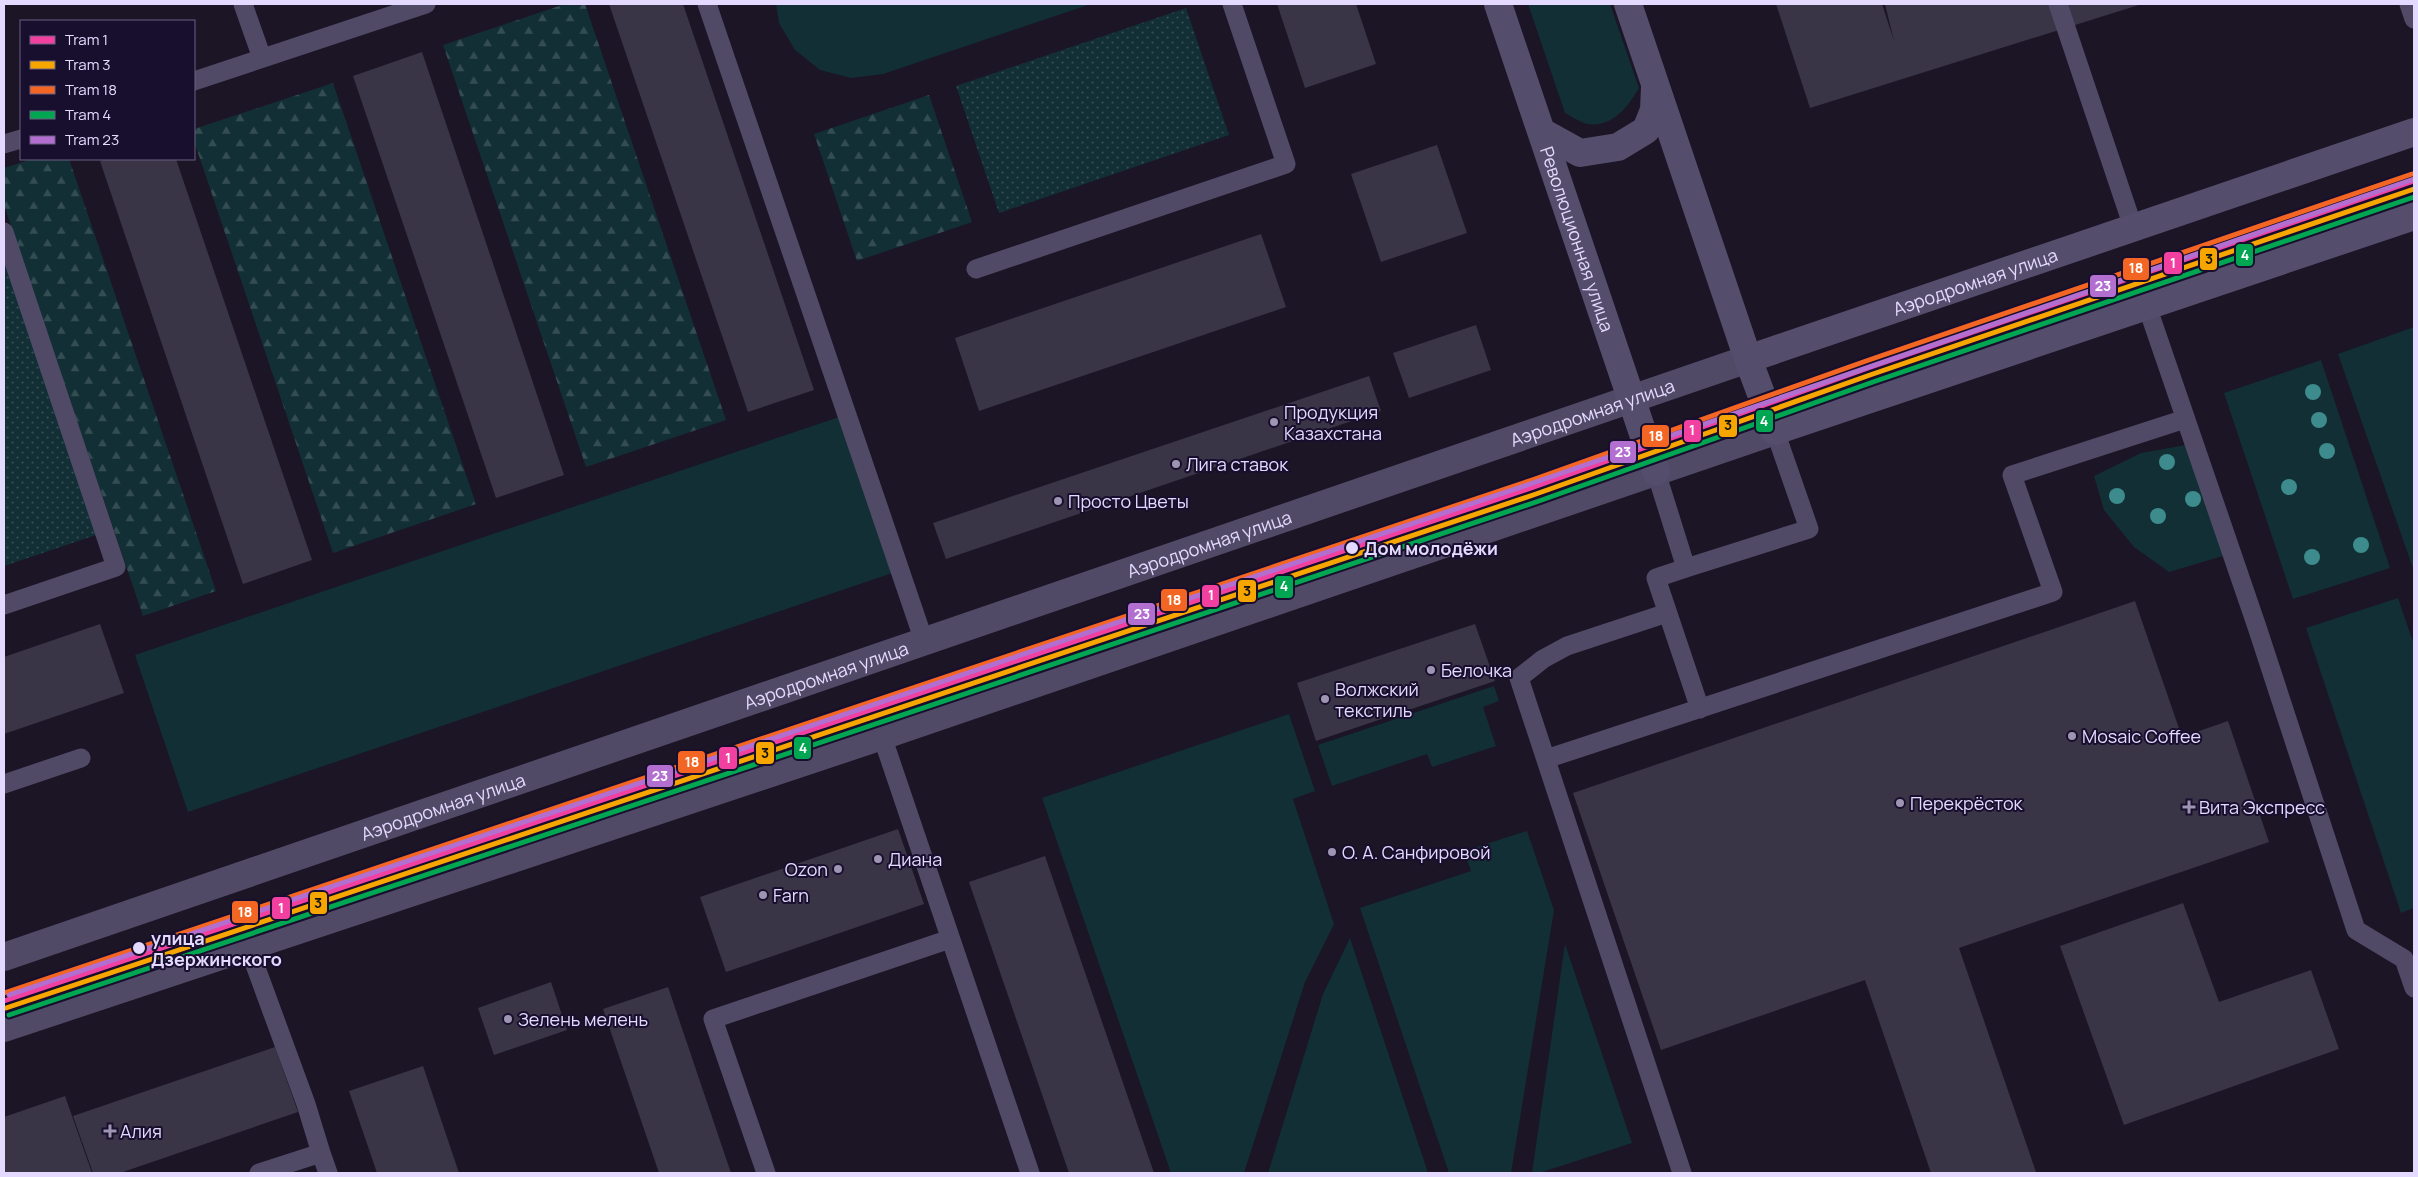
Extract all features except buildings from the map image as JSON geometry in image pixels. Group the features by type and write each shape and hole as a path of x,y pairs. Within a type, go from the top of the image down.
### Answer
{"main road":[{"name":"Революционная улица","path":"1498,4 1656,472"},
{"path":"1628,4 1748,359 1776,431 2414,216"},
{"path":"1542,132 1580,153 1618,147 1646,130 1654,110 1655,84"},
{"name":"Аэродромная улица","path":"1748,359 2414,132"}],"street":[{"name":"Аэродромная улица","path":"4,957 1748,359"},
{"path":"4,1028 882,736 1776,431"}],"lane":[{"path":"243,4 262,58"},
{"path":"195,81 426,4"},
{"path":"707,4 924,641"},
{"path":"976,269 1286,164 1232,4"},
{"path":"2058,4 2133,227"},
{"path":"2409,4 2414,19"},
{"path":"4,144 20,139"},
{"path":"4,232 116,567 4,605"},
{"path":"2147,306 2356,930 2404,959 2414,988"},
{"path":"1546,759 2053,592 2012,475 2185,419"},
{"path":"1700,709 1656,578 1809,528 1776,431"},
{"path":"1656,472 1686,568"},
{"path":"1667,613 1567,646 1543,659 1519,678 1682,1173"},
{"path":"882,736 1030,1173"},
{"path":"4,784 81,758"},
{"path":"766,1173 714,1019 950,939"},
{"path":"248,946 306,1104 328,1173"},
{"path":"259,1173 321,1153"}],"green space":[{"path":"565,4 585,4 726,420 586,467 443,45"},
{"path":"776,4 1091,4 883,74 851,78 820,70 795,50 779,23"},
{"path":"1528,4 1610,4 1639,88 1618,115 1604,123 1587,124 1565,113"},
{"path":"1186,8 1229,135 999,213 956,86"},
{"path":"333,83 476,504 333,553 195,144 195,129"},
{"path":"929,95 972,222 857,261 814,134"},
{"path":"29,160 69,160 216,591 143,616 4,205 4,168"},
{"path":"4,254 99,534 4,566"},
{"path":"2414,327 2414,571 2338,354"},
{"path":"2321,360 2390,568 2293,599 2224,393"},
{"path":"851,413 904,569 188,812 135,655"},
{"path":"2186,445 2233,553 2169,572 2134,547 2104,510 2094,476 2141,453"},
{"path":"2398,598 2414,645 2414,908 2401,913 2306,628"},
{"path":"1494,686 1499,701 1483,707 1496,746 1432,767 1427,754 1332,786 1318,745"},
{"path":"1289,714 1315,791 1293,799 1334,924 1305,982 1244,1173 1171,1173 1042,798"},
{"path":"1527,831 1554,910 1511,1173 1449,1173 1360,908 1471,871 1464,851"},
{"path":"1350,938 1428,1173 1268,1173 1323,994"},
{"path":"1565,944 1632,1143 1539,1173 1532,1173"}],"tram line":[{"name":"18","path":"4,993 1532,480 1866,361 2412,174"},
{"name":"23","path":"9,995 1533,483 2414,179"},
{"name":"1","path":"4,1001 1534,487 1868,368 2414,181"},
{"name":"3","path":"6,1008 1536,494 1870,375 2414,189"},
{"name":"4","path":"9,1015 1539,501 1873,382 2414,197"}],"place":[{"name":"Продукция Казахстана","path":"1274,422"},
{"name":"Лига ставок","path":"1176,464"},
{"name":"Просто Цветы","path":"1058,501"},
{"name":"Дом молодёжи","path":"1352,548"},
{"name":"Белочка","path":"1431,670"},
{"name":"Волжский текстиль","path":"1325,699"},
{"name":"Mosaic Coffee","path":"2072,736"},
{"name":"Перекрёсток","path":"1900,803"},
{"name":"Вита Экспресс","path":"2189,807"},
{"name":"О. А. Санфировой","path":"1332,852"},
{"name":"Диана","path":"878,859"},
{"name":"Ozon","path":"838,869"},
{"name":"Farn","path":"763,895"},
{"name":"улица Дзержинского","path":"139,948"},
{"name":"Зелень мелень","path":"508,1019"},
{"name":"Алия","path":"110,1131"}]}
